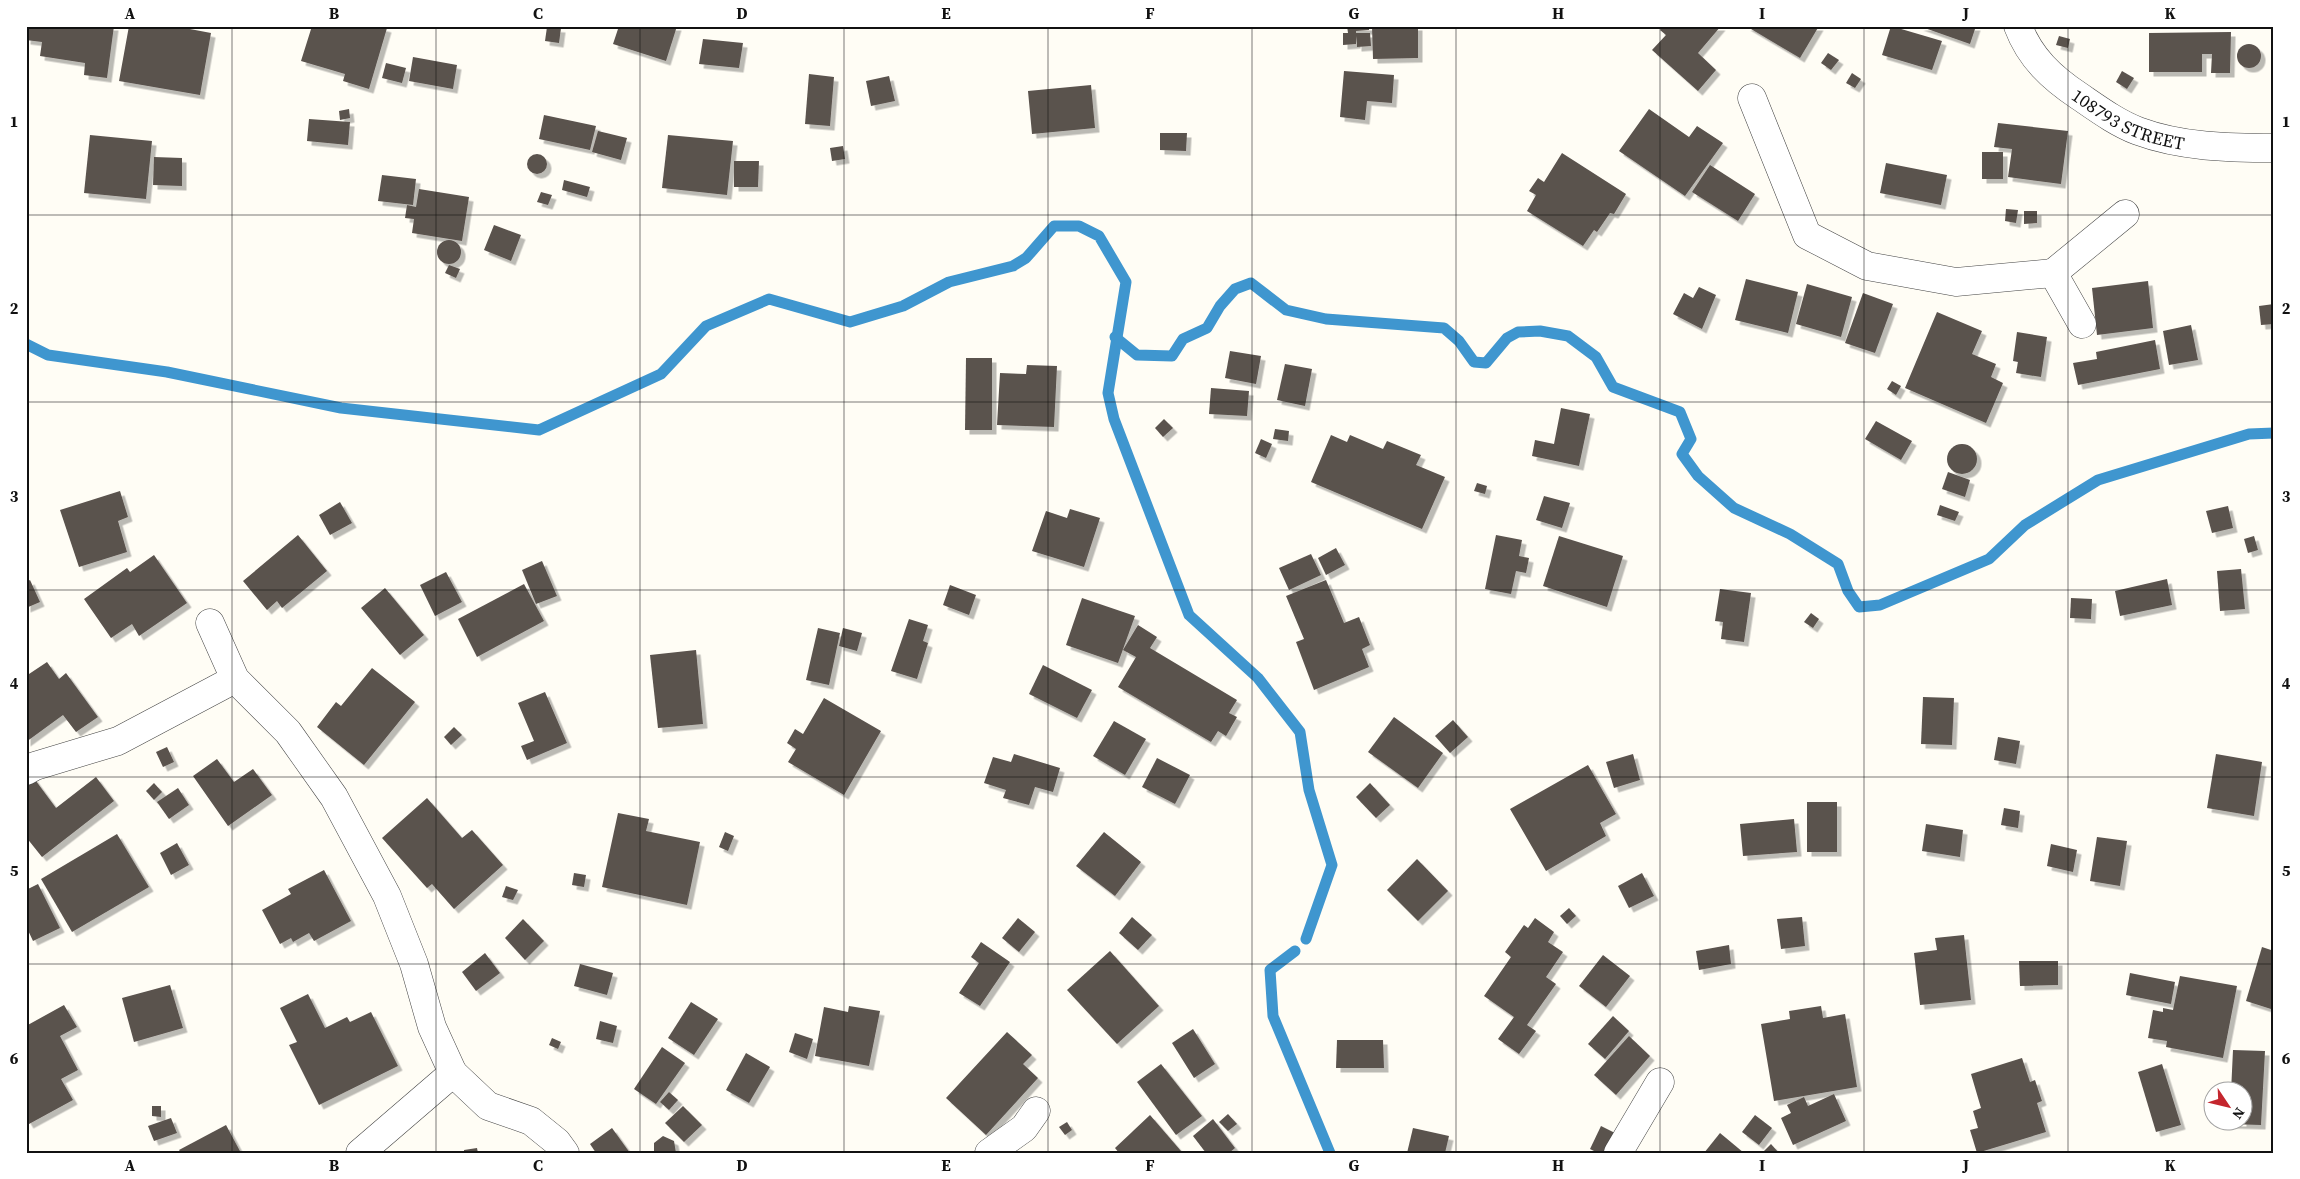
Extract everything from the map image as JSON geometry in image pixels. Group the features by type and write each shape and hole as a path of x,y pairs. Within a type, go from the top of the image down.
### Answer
{"street":[{"name":"108793 STREET","path":"2018,26 2032,56 2048,72 2095,107 2132,128 2202,145 2274,148"},
{"path":"1752,98 1807,235 1867,266 1956,282 2053,272 2125,214"},
{"path":"2053,272 2082,324"},
{"path":"210,623 236,679 288,732 334,797 387,896 414,964 432,1027 453,1073 488,1106 531,1121 557,1142 565,1153"},
{"path":"26,771 35,766 118,741 236,679"},
{"path":"360,1153 453,1073"},
{"path":"1618,1153 1660,1082"},
{"path":"989,1153 1024,1128 1036,1111"}],"building":[{"path":"27,26 114,26 107,78 84,75 85,63 40,56 42,42 26,40"},
{"path":"129,26 152,29 152,26 174,26 211,33 200,95 119,81"},
{"path":"312,26 344,26 355,29 355,26 387,28 369,89 343,81 345,74 301,61"},
{"path":"619,26 677,26 666,61 613,44"},
{"path":"1347,26 1369,26 1369,30 1356,31 1356,33 1370,33 1371,46 1357,47 1357,36 1356,44 1343,45 1343,33 1348,33"},
{"path":"1372,26 1418,26 1418,58 1373,59"},
{"path":"1663,26 1721,26 1698,53 1716,70 1698,91 1652,50 1666,35 1660,30"},
{"path":"1746,26 1819,26 1800,58"},
{"path":"1891,26 1942,41 1932,70 1882,55"},
{"path":"1919,26 1976,26 1970,44"},
{"path":"547,27 561,28 559,43 545,41"},
{"path":"2231,32 2230,73 2211,73 2212,54 2202,54 2202,72 2149,72 2149,33"},
{"path":"2059,36 2070,39 2068,48 2056,45"},
{"path":"703,39 743,43 739,68 699,64"},
{"path":"2249,44 2257,48 2261,56 2257,64 2249,68 2241,64 2237,56 2241,48"},
{"path":"1828,53 1839,60 1831,70 1821,63"},
{"path":"413,57 457,65 453,89 409,81"},
{"path":"386,63 406,68 402,83 382,78"},
{"path":"1344,71 1394,75 1392,103 1367,101 1365,120 1340,117"},
{"path":"2122,71 2134,78 2127,89 2116,82"},
{"path":"1852,73 1861,79 1855,88 1846,83"},
{"path":"809,74 834,77 830,126 805,124"},
{"path":"889,76 895,101 871,106 866,81"},
{"path":"1091,85 1095,128 1032,134 1028,91"},
{"path":"349,109 350,118 340,120 339,111"},
{"path":"1649,109 1689,137 1697,126 1723,143 1685,196 1619,151"},
{"path":"544,115 596,126 590,150 539,139"},
{"path":"309,119 350,122 348,145 307,141"},
{"path":"1998,123 2068,131 2061,184 2008,177 2012,149 1994,147"},
{"path":"598,131 627,138 621,160 592,152"},
{"path":"1160,133 1187,133 1186,151 1160,150"},
{"path":"90,135 152,141 146,199 84,193"},
{"path":"668,135 733,141 727,195 662,188"},
{"path":"843,146 845,159 832,161 830,148"},
{"path":"1982,152 2003,152 2003,179 1982,179"},
{"path":"1562,153 1626,194 1614,214 1610,213 1597,232 1594,230 1583,246 1527,211 1536,195 1529,191 1538,178 1544,182"},
{"path":"533,154 541,154 547,160 547,168 541,174 533,174 527,168 527,160"},
{"path":"154,157 182,158 182,186 153,185"},
{"path":"734,161 759,161 758,187 734,187"},
{"path":"1886,163 1947,175 1941,205 1880,193"},
{"path":"1710,165 1755,194 1738,221 1692,192"},
{"path":"382,175 416,179 413,205 378,201"},
{"path":"564,180 590,187 587,197 562,190"},
{"path":"419,189 469,197 462,241 412,233 414,219 405,218 407,205 416,207"},
{"path":"541,192 552,195 548,205 537,202"},
{"path":"2006,209 2018,210 2016,223 2005,221"},
{"path":"2024,211 2037,211 2037,223 2024,224"},
{"path":"494,225 521,235 511,261 484,250"},
{"path":"449,240 458,243 461,252 458,261 449,264 440,261 437,252 440,243"},
{"path":"449,265 460,269 456,278 445,273"},
{"path":"1746,279 1798,292 1788,333 1735,320"},
{"path":"2148,281 2153,328 2097,335 2092,288"},
{"path":"1807,284 1852,297 1841,337 1796,324"},
{"path":"1699,287 1716,295 1702,329 1673,314 1684,293 1693,298"},
{"path":"1863,293 1893,304 1875,353 1845,343"},
{"path":"2274,304 2274,324 2261,325 2259,306"},
{"path":"1937,312 1982,331 1972,354 1996,364 1991,377 2003,383 1986,423 1905,388"},
{"path":"2191,325 2198,360 2169,365 2163,331"},
{"path":"2017,332 2047,337 2041,377 2016,373 2018,362 2013,361"},
{"path":"2155,340 2160,369 2078,385 2073,363 2097,359 2096,352"},
{"path":"1230,351 1261,356 1256,384 1225,378"},
{"path":"966,358 992,358 992,430 965,430"},
{"path":"1285,364 1312,369 1305,406 1277,400"},
{"path":"1027,365 1057,366 1054,427 997,425 1000,373 1026,374"},
{"path":"1892,381 1901,386 1896,395 1887,389"},
{"path":"1211,388 1249,391 1247,416 1209,414"},
{"path":"1561,408 1590,414 1579,466 1532,456 1535,440 1554,444"},
{"path":"1164,419 1173,428 1163,437 1155,428"},
{"path":"1876,421 1912,441 1901,460 1865,439"},
{"path":"1275,429 1289,431 1288,441 1273,439"},
{"path":"1331,435 1347,442 1350,435 1383,449 1387,441 1421,455 1416,465 1445,477 1422,529 1311,482"},
{"path":"1261,439 1272,444 1266,458 1255,453"},
{"path":"1962,444 1973,448 1977,459 1973,470 1962,474 1951,470 1947,459 1951,448"},
{"path":"1948,472 1970,480 1965,497 1942,489"},
{"path":"1477,483 1487,486 1485,494 1474,491"},
{"path":"120,491 128,517 118,521 127,552 79,567 60,510"},
{"path":"1544,496 1570,503 1562,528 1536,520"},
{"path":"340,502 352,523 330,535 319,515"},
{"path":"1940,505 1959,512 1955,521 1937,515"},
{"path":"2228,506 2233,528 2212,533 2206,511"},
{"path":"1070,509 1100,518 1084,567 1032,551 1046,511 1067,518"},
{"path":"298,535 327,571 282,608 277,601 267,610 243,581"},
{"path":"1496,535 1522,540 1519,556 1529,558 1526,573 1516,571 1511,594 1485,589"},
{"path":"1559,536 1623,556 1607,607 1543,586"},
{"path":"2254,536 2258,550 2248,553 2244,539"},
{"path":"1336,548 1345,565 1326,575 1318,558"},
{"path":"1311,554 1321,575 1289,590 1279,568"},
{"path":"154,555 187,603 139,636 132,624 111,638 84,599 127,568 130,572"},
{"path":"542,561 557,596 536,604 522,570"},
{"path":"2241,569 2245,609 2220,611 2217,571"},
{"path":"446,572 462,602 435,616 420,585"},
{"path":"2167,579 2172,605 2120,616 2115,591"},
{"path":"30,580 40,602 26,608 26,582"},
{"path":"1326,580 1344,623 1359,617 1370,645 1362,649 1369,667 1314,690 1296,642 1304,639 1286,596"},
{"path":"524,584 544,621 477,657 458,619"},
{"path":"950,585 976,595 969,615 943,605"},
{"path":"385,588 424,635 400,655 361,608"},
{"path":"1720,589 1751,593 1744,642 1721,639 1723,622 1715,621"},
{"path":"1082,598 1135,616 1118,663 1066,645"},
{"path":"2071,598 2092,599 2091,619 2070,618"},
{"path":"1811,613 1819,619 1813,628 1804,622"},
{"path":"909,619 928,625 923,641 928,643 917,679 891,671"},
{"path":"1138,625 1157,637 1150,648 1237,700 1229,713 1237,717 1226,736 1218,731 1211,742 1118,687 1136,657 1123,650"},
{"path":"818,628 840,633 829,685 806,680"},
{"path":"843,628 862,633 857,651 839,646"},
{"path":"696,650 703,724 658,728 650,655"},
{"path":"47,662 59,679 66,673 98,717 76,732 63,715 26,742 26,676"},
{"path":"1043,665 1092,690 1077,718 1029,694"},
{"path":"372,668 415,702 364,765 317,727 336,702 341,706"},
{"path":"545,692 567,743 527,760 521,746 534,741 518,703"},
{"path":"1923,697 1954,698 1952,745 1921,744"},
{"path":"824,698 881,731 844,795 788,762 796,749 787,743 795,729 803,734"},
{"path":"1394,717 1443,753 1418,788 1368,752"},
{"path":"1453,720 1468,737 1450,753 1435,736"},
{"path":"1114,721 1146,739 1125,775 1093,756"},
{"path":"454,727 462,735 451,745 444,737"},
{"path":"1998,737 2020,741 2016,764 1994,760"},
{"path":"167,747 174,762 163,767 156,752"},
{"path":"1014,754 1060,768 1053,792 1035,787 1029,805 1003,798 1006,790 984,783 993,757 1011,762"},
{"path":"1633,754 1640,780 1614,788 1606,762"},
{"path":"2216,754 2262,762 2254,816 2207,808"},
{"path":"1157,758 1190,775 1175,804 1142,787"},
{"path":"217,759 234,782 253,769 272,795 228,826 193,776"},
{"path":"1588,765 1616,814 1600,823 1606,836 1546,871 1510,809"},
{"path":"33,777 56,808 96,777 114,801 42,857 26,837 26,782"},
{"path":"154,783 162,792 154,800 146,791"},
{"path":"1370,783 1390,805 1376,818 1356,797"},
{"path":"178,788 189,805 169,819 157,802"},
{"path":"427,798 462,838 472,830 503,865 454,909 432,884 427,888 382,838"},
{"path":"1807,802 1837,802 1837,852 1807,852"},
{"path":"2004,808 2020,811 2018,828 2001,825"},
{"path":"618,813 649,819 646,831 700,842 687,905 602,887"},
{"path":"1794,819 1797,852 1743,856 1740,824"},
{"path":"1926,824 1963,830 1960,857 1922,851"},
{"path":"725,832 734,836 728,851 719,847"},
{"path":"1104,832 1141,862 1115,896 1076,866"},
{"path":"117,834 149,887 72,932 41,879"},
{"path":"2097,837 2127,841 2120,886 2090,881"},
{"path":"177,843 189,865 171,875 160,853"},
{"path":"2051,844 2077,850 2073,872 2047,866"},
{"path":"1417,859 1448,891 1418,921 1387,890"},
{"path":"324,870 351,921 314,941 309,933 293,942 291,938 280,944 262,910 291,894 288,889"},
{"path":"574,873 586,875 584,887 572,885"},
{"path":"1642,873 1654,896 1629,908 1618,886"},
{"path":"38,884 60,928 33,941 26,926 26,890"},
{"path":"506,886 518,890 513,900 502,897"},
{"path":"1569,908 1576,916 1567,924 1560,916"},
{"path":"1132,917 1152,935 1138,950 1119,933"},
{"path":"1802,917 1805,946 1781,949 1777,919"},
{"path":"1018,918 1035,932 1019,952 1002,938"},
{"path":"1535,918 1554,932 1548,942 1563,952 1546,977 1556,984 1527,1025 1536,1031 1519,1054 1498,1039 1514,1017 1484,996 1511,957 1505,952 1524,925 1528,928"},
{"path":"523,919 544,941 525,960 505,938"},
{"path":"1964,935 1971,1000 1920,1005 1914,953 1937,950 1935,938"},
{"path":"981,942 1010,962 980,1006 959,993 979,963 971,957"},
{"path":"1729,945 1731,964 1699,970 1696,951"},
{"path":"2262,947 2274,951 2274,999 2271,1009 2246,1001"},
{"path":"1110,951 1159,1006 1117,1044 1067,990"},
{"path":"485,953 500,973 476,991 462,972"},
{"path":"1603,955 1630,976 1606,1007 1579,986"},
{"path":"2019,961 2058,961 2058,985 2020,986"},
{"path":"580,964 613,973 607,995 574,986"},
{"path":"2130,973 2175,982 2171,1004 2126,995"},
{"path":"2180,976 2237,986 2223,1058 2166,1047 2167,1041 2148,1038 2153,1010 2163,1012 2163,1008 2173,1010"},
{"path":"170,985 183,1028 134,1042 122,998"},
{"path":"308,994 325,1028 347,1017 350,1022 371,1012 398,1066 319,1105 289,1045 297,1042 280,1008"},
{"path":"691,1002 718,1019 694,1055 668,1038"},
{"path":"64,1005 77,1027 60,1036 78,1070 61,1079 73,1100 29,1124 26,1119 26,1026"},
{"path":"849,1006 880,1011 869,1066 815,1056 824,1007 848,1012"},
{"path":"1821,1006 1823,1018 1845,1014 1857,1087 1774,1101 1761,1024 1790,1019 1789,1011"},
{"path":"1613,1016 1629,1031 1605,1059 1588,1044"},
{"path":"600,1021 617,1026 613,1043 596,1039"},
{"path":"1193,1029 1215,1064 1194,1078 1172,1043"},
{"path":"1007,1032 1032,1055 1023,1064 1038,1078 986,1135 946,1098"},
{"path":"795,1033 813,1039 807,1059 789,1052"},
{"path":"1629,1036 1650,1056 1616,1095 1594,1075"},
{"path":"552,1038 561,1042 558,1049 549,1045"},
{"path":"1337,1040 1383,1040 1384,1068 1336,1068"},
{"path":"662,1047 685,1063 656,1104 634,1089"},
{"path":"2233,1050 2265,1051 2261,1125 2252,1125 2252,1082 2231,1082"},
{"path":"746,1053 770,1067 749,1103 726,1090"},
{"path":"2022,1058 2030,1082 2035,1080 2042,1101 2037,1103 2046,1132 1977,1153 1970,1130 1978,1128 1973,1111 1981,1108 1971,1074"},
{"path":"1161,1064 1202,1116 1176,1135 1137,1082"},
{"path":"2162,1064 2181,1125 2156,1132 2138,1072"},
{"path":"669,1092 678,1100 669,1110 660,1102"},
{"path":"1834,1094 1846,1121 1793,1145 1781,1118 1791,1113 1787,1105 1804,1097 1808,1106"},
{"path":"152,1106 161,1106 161,1117 152,1116"},
{"path":"683,1106 702,1125 684,1142 665,1123"},
{"path":"1228,1114 1237,1124 1228,1131 1219,1122"},
{"path":"1150,1115 1181,1151 1119,1153 1115,1148"},
{"path":"1755,1115 1772,1128 1759,1145 1742,1132"},
{"path":"171,1118 177,1133 154,1141 148,1126"},
{"path":"1213,1119 1235,1148 1229,1153 1206,1153 1193,1136"},
{"path":"1067,1122 1072,1130 1065,1135 1059,1127"},
{"path":"226,1125 241,1153 181,1153 179,1150"},
{"path":"1601,1126 1621,1136 1613,1153 1598,1153 1590,1149"},
{"path":"612,1128 630,1153 596,1153 590,1144"},
{"path":"1413,1128 1449,1136 1445,1153 1407,1153"},
{"path":"1720,1133 1744,1153 1704,1153"},
{"path":"663,1136 674,1141 676,1153 654,1153 654,1143"},
{"path":"1771,1144 1779,1153 1762,1153"},
{"path":"477,1148 478,1153 464,1153 464,1150"}],"waterway":[{"path":"26,344 48,355 167,372 341,408 539,430 661,374 706,326 769,299 850,322 903,306 949,282 1013,266 1026,258 1054,226 1079,226 1099,236 1126,282 1108,393 1114,419 1189,615 1258,678 1300,732 1309,790 1332,865 1306,939"},
{"path":"1115,337 1137,355 1172,356 1183,339 1207,328 1220,306 1235,289 1251,283 1286,310 1326,319 1444,328 1459,341 1474,362 1486,363 1507,338 1518,332 1540,331 1568,336 1596,357 1613,387 1680,412 1691,439 1682,454 1698,476 1734,508 1790,534 1838,564 1848,591 1859,607 1880,605 1989,559 2025,525 2098,480 2249,434 2274,433"},
{"path":"1295,951 1270,970 1273,1016 1330,1153"}]}
